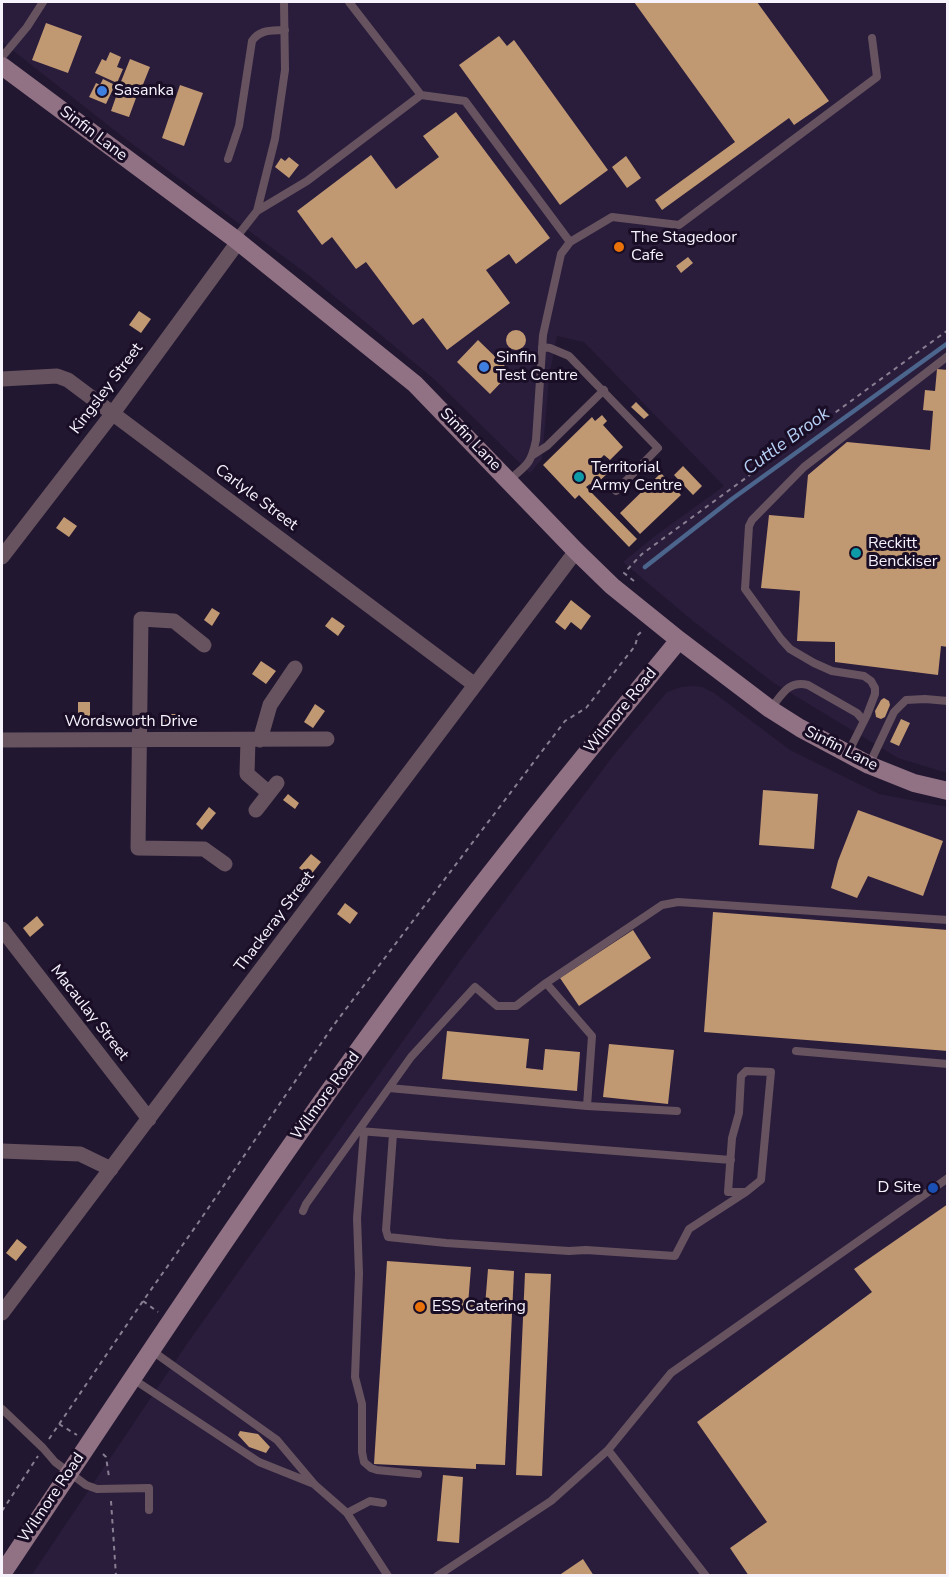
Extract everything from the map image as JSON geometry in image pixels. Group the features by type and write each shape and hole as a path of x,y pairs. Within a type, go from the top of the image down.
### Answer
{"street":[{"name":"Sinfin Lane","path":"2,66 237,241 415,384 612,586 679,640 770,709 800,728 869,765 914,783 948,791"},
{"name":"Kingsley Street","path":"2,557 112,413 237,241"},
{"name":"Carlyle Street","path":"2,379 57,376 68,380 475,685"},
{"name":"Thackeray Street","path":"2,1313 576,551"},
{"path":"204,645 174,621 141,619 138,848 204,849 225,864"},
{"name":"Wilmore Road","path":"2,1574 246,1208 402,989 551,797 679,640"},
{"path":"256,810 273,788 247,774 254,740 270,705 295,668"},
{"name":"Wordsworth Drive","path":"2,740 327,739"},
{"name":"Macaulay Street","path":"2,929 149,1119"},
{"path":"2,1151 80,1154 111,1169"}],"lane":[{"path":"2,57 27,27 43,2"},
{"path":"237,241 257,211 275,139 285,70 284,2"},
{"path":"349,2 421,95 465,101 570,242"},
{"path":"228,159 239,126 252,41 257,34 265,31 285,30"},
{"path":"509,480 528,464 533,455 543,334 561,254 570,242 612,217 679,225 877,77 872,38"},
{"path":"257,211 306,181 421,95"},
{"path":"542,347 569,356 658,448 616,491"},
{"path":"847,754 876,694 875,688 864,676 832,671 790,649 745,589 749,526 752,520 804,467 948,356"},
{"path":"533,455 547,446 604,390"},
{"path":"770,709 785,690 800,683 808,685 857,714 864,721"},
{"path":"869,765 894,712 906,700 948,701"},
{"path":"303,1211 411,1058 475,987 497,1006 516,1006 546,982 662,906 678,902 948,920"},
{"path":"546,982 592,1036 587,1106"},
{"path":"796,1051 948,1064"},
{"path":"393,1134 386,1230 388,1237 446,1243 675,1256 689,1229 746,1192 761,1180 771,1072 746,1071 741,1076 739,1113 732,1138 728,1192 746,1192"},
{"path":"389,1088 587,1106 677,1111"},
{"path":"361,1131 731,1160"},
{"path":"361,1131 357,1218 359,1274 355,1377 362,1404 362,1452 364,1462 371,1468 418,1474"},
{"path":"437,1575 552,1501 608,1450 671,1374 948,1178"},
{"path":"151,1350 277,1440 315,1485 347,1513 388,1575"},
{"path":"133,1378 259,1462 315,1485"},
{"path":"2,1409 55,1462 86,1485 97,1489 149,1488 149,1510"},
{"path":"608,1450 706,1575"},
{"path":"347,1513 370,1501 383,1503"}],"path":[{"path":"640,586 624,573 642,554 948,330"},
{"path":"2,1511 143,1300 203,1217 333,1026 565,721 585,708 634,646 638,635 652,619"},
{"path":"106,1457 116,1575"}],"shaded area":[{"path":"2,2 947,2 947,773 898,758 774,683 693,621 623,562 724,486 584,342 557,336 549,377 542,459 530,473 434,379 311,277 127,140 2,42"},
{"path":"694,686 714,693 790,750 879,794 947,807 947,1575 31,1576 189,1341 460,961 613,756 667,692 681,687"}],"building":[{"path":"634,2 757,2 829,101 794,125 789,118 662,210 655,200 735,142"},
{"path":"46,23 82,36 68,73 32,60"},
{"path":"499,36 507,46 514,40 608,170 560,205 459,65"},
{"path":"110,52 121,57 117,67 123,69 117,83 95,73 102,59 106,61"},
{"path":"130,59 150,67 140,92 120,84"},
{"name":"Sasanka","path":"103,79 115,85 106,104 89,97 96,83 100,85"},
{"path":"180,85 203,93 184,146 162,138"},
{"path":"118,91 136,98 129,117 111,111"},
{"path":"456,112 550,238 516,264 509,254 486,270 510,303 447,350 423,318 413,325 366,262 356,269 332,237 322,245 297,211 371,155 396,189 439,157 423,136"},
{"path":"626,156 641,178 627,188 612,167"},
{"path":"289,157 299,165 289,178 275,167 281,158 285,161"},
{"path":"688,257 693,263 681,273 676,266"},
{"path":"139,311 151,319 141,333 129,325"},
{"path":"512,330 520,330 526,336 526,344 520,350 512,350 506,344 506,336"},
{"name":"Sinfin Test Centre","path":"478,340 511,372 490,394 457,362"},
{"name":"Reckitt Benckiser","path":"937,369 948,370 948,647 941,646 938,675 835,662 835,642 797,641 800,591 761,588 769,515 804,518 808,475 847,442 930,450 933,411 923,410 925,390 935,391"},
{"path":"636,402 649,415 644,419 631,407"},
{"name":"Territorial Army Centre","path":"602,415 607,421 603,425 623,447 610,460 604,455 599,460 610,471 593,487 590,484 586,487 637,539 629,547 579,495 575,499 543,465 592,417 595,421"},
{"path":"683,466 702,486 693,495 674,475"},
{"path":"661,473 681,495 640,534 620,513"},
{"path":"64,517 77,526 69,537 56,528"},
{"path":"571,600 591,616 581,630 571,622 565,630 555,622"},
{"path":"212,608 220,613 212,626 204,620"},
{"path":"332,617 345,626 338,636 325,626"},
{"path":"261,661 276,671 266,684 252,674"},
{"path":"884,698 889,701 890,705 885,717 881,719 876,717 875,711"},
{"path":"78,702 90,702 90,720 78,720"},
{"path":"315,704 325,711 313,728 304,722"},
{"path":"160,714 179,714 179,722 161,723"},
{"path":"901,719 910,723 899,746 890,742"},
{"path":"763,790 818,794 814,849 759,845"},
{"path":"288,794 299,803 295,809 283,800"},
{"path":"209,807 216,813 202,830 196,824"},
{"path":"858,810 943,841 923,896 868,876 857,898 831,888 838,861"},
{"path":"311,854 321,862 310,876 299,868"},
{"path":"345,903 358,913 350,924 337,914"},
{"path":"713,912 948,930 948,1051 704,1032"},
{"path":"37,916 44,925 30,937 23,928"},
{"path":"633,930 651,958 579,1006 560,978"},
{"path":"447,1031 529,1039 526,1068 543,1070 545,1049 580,1052 577,1091 442,1079"},
{"path":"609,1044 674,1050 668,1104 603,1097"},
{"path":"948,1204 948,1576 749,1576 730,1548 767,1522 697,1422 872,1292 854,1269"},
{"path":"17,1239 27,1247 16,1261 6,1253"},
{"path":"387,1261 471,1267 468,1305 485,1306 488,1269 514,1271 505,1465 476,1464 476,1469 374,1464"},
{"path":"525,1273 551,1274 542,1476 516,1475"},
{"path":"240,1431 258,1434 270,1447 266,1453 249,1447 238,1435"},
{"path":"443,1475 463,1477 459,1543 437,1541"},
{"path":"583,1559 594,1576 558,1576"}],"waterway":[{"name":"Cuttle Brook","path":"645,567 732,499 948,343"}],"place":[{"name":"Sasanka","path":"102,91"},
{"name":"The Stagedoor Cafe","path":"619,247"},
{"name":"Sinfin Test Centre","path":"484,367"},
{"name":"Territorial Army Centre","path":"579,477"},
{"name":"Reckitt Benckiser","path":"856,553"},
{"name":"D Site","path":"933,1188"},
{"name":"ESS Catering","path":"420,1307"}]}
